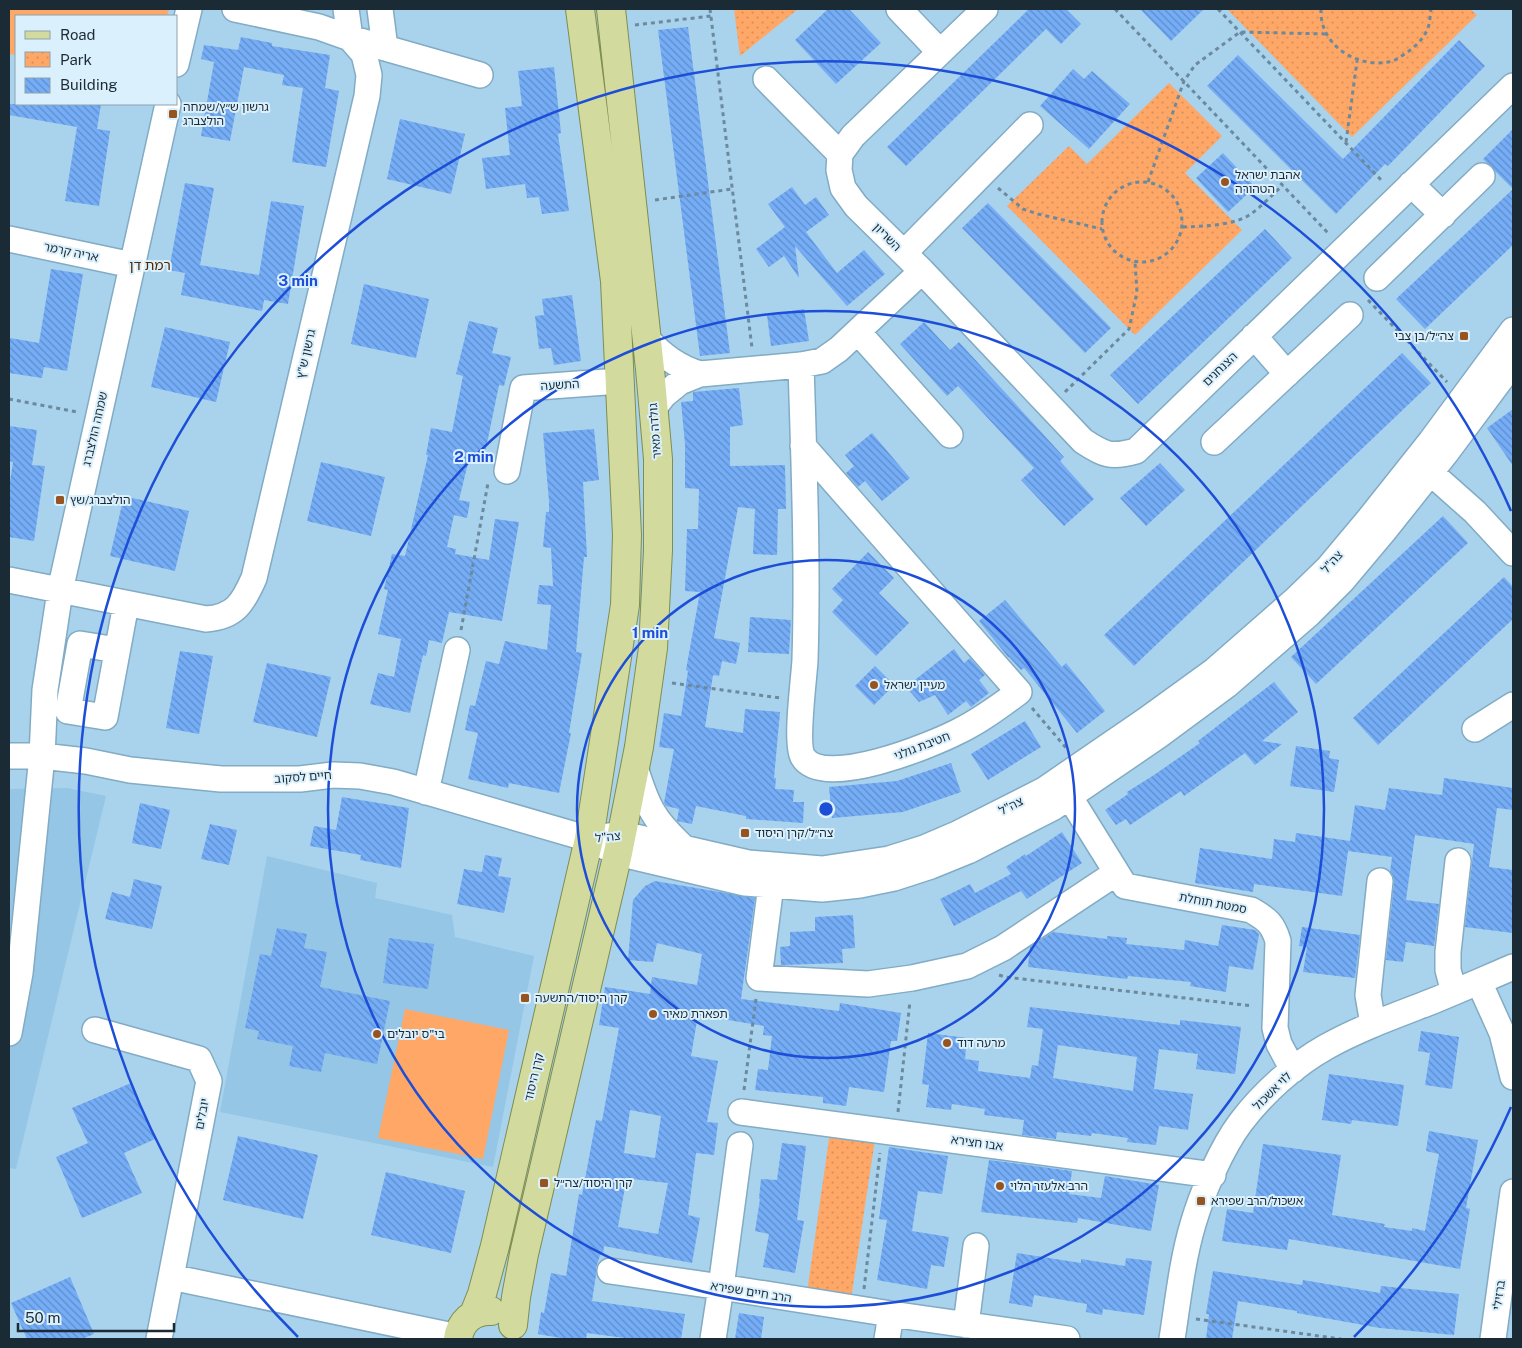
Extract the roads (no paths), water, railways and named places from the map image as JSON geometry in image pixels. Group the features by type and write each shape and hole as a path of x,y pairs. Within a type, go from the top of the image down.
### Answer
{"main road":[{"path":"580,9 615,281 627,535 625,605 589,839"},
{"name":"גולדה מאיר","path":"612,18 647,339 658,459 658,550 653,648 635,767 620,844"},
{"name":"קרן היסוד","path":"458,1338 463,1324 474,1314 482,1294 495,1246 589,839"},
{"path":"515,1332 516,1297 524,1254 620,844"},
{"path":"474,1314 495,1312 508,1319 515,1332"}],"street":[{"path":"178,55 188,9"},
{"path":"236,9 319,27 350,38 480,75"},
{"path":"346,9 350,38"},
{"path":"380,9 385,48"},
{"path":"899,9 940,52"},
{"path":"766,79 840,154 853,136 985,9"},
{"name":"גרשון ש\"ץ","path":"60,591 206,619 221,618 233,612 248,593 367,96 369,75 364,54 350,38"},
{"name":"הצנחנים","path":"922,271 1083,441 1107,454 1119,456 1136,451 1513,86"},
{"name":"שמחה הולצברג","path":"9,1033 20,973 42,756 45,690 60,591 168,105"},
{"path":"904,253 1030,125"},
{"name":"השריון","path":"840,154 839,170 843,188 856,206 922,271"},
{"path":"1214,442 1287,374 1482,176"},
{"path":"1405,191 1443,214"},
{"name":"אריה קרמר","path":"9,239 132,265"},
{"path":"654,408 664,395 680,382 700,374 801,365 822,361 858,332 922,271"},
{"name":"צה\"ל","path":"620,844 745,883 822,889 894,878 931,866 968,851 1054,807 1064,788 1080,766 1215,670 1295,600 1328,568 1369,519 1513,330"},
{"path":"858,332 950,435"},
{"path":"1254,336 1287,374"},
{"path":"647,339 680,367 700,374"},
{"name":"צה\"ל","path":"589,839 620,844 685,849 748,863 822,869 889,859 924,848 959,833 1044,790 1064,788 1227,685 1309,614 1342,581 1430,473 1513,363"},
{"name":"חטיבת גולני","path":"801,365 803,446 806,561 805,660 800,742 803,757 812,766 826,770 865,766 919,750 960,731 986,716 1019,692 803,446"},
{"name":"התשעה","path":"507,471 523,388 620,381"},
{"path":"1430,473 1475,512 1513,553"},
{"path":"9,580 60,591"},
{"path":"117,650 126,604"},
{"path":"426,792 457,650"},
{"path":"1475,729 1513,705"},
{"name":"חיים לסקוב","path":"9,756 42,756 86,761 130,770 221,779 300,779 333,775 360,776 393,782 589,839"},
{"path":"635,767 645,797 654,815 666,831 685,849"},
{"name":"סמטת תוחלת","path":"1064,788 1125,886 1251,910 1266,918 1275,930 1278,941 1275,1028 1279,1044 1293,1070"},
{"path":"1454,992 1448,970 1448,952 1458,861"},
{"path":"770,885 759,978 868,984 912,978 967,966 1003,948 1116,872"},
{"path":"1373,1024 1368,995 1380,881"},
{"name":"לוי אשכול","path":"1174,1328 1193,1224 1222,1155 1241,1123 1266,1094 1293,1070 1325,1047 1373,1024 1513,967"},
{"path":"1478,982 1502,1033 1513,1077"},
{"name":"יובלים","path":"94,1030 199,1060 209,1081 159,1339"},
{"name":"אבו חצירא","path":"741,1112 1213,1175"},
{"path":"712,1339 740,1145"},
{"name":"ברזילי","path":"1493,1339 1508,1270 1513,1192"},
{"path":"966,1325 976,1246"},
{"name":"הרב חיים שפירא","path":"610,1271 1067,1339"},
{"path":"171,1276 458,1338"},
{"path":"887,1339 891,1314"}],"place":[{"name":"גרשון ש״ץ/שמחה הולצברג","path":"173,114"},
{"name":"אהבת ישראל הטהורה","path":"1225,182"},
{"name":"צה״ל/בן צבי","path":"1464,336"},
{"name":"הולצברג/שץ","path":"60,500"},
{"name":"מעיין ישראל","path":"874,685"},
{"name":"צה״ל/קרן היסוד","path":"745,833"},
{"name":"קרן היסוד/התשעה","path":"525,998"},
{"name":"תפארת מאיר","path":"653,1014"},
{"name":"בי\"ס יובלים","path":"377,1034"},
{"name":"מרעה דוד","path":"947,1043"},
{"name":"קרן היסוד/צה״ל","path":"544,1183"},
{"name":"הרב אלעזר הלוי","path":"1000,1186"},
{"name":"אשכול/הרב שפירא","path":"1201,1201"}],"district":[{"name":"רמת דן","path":"150,265"}]}
